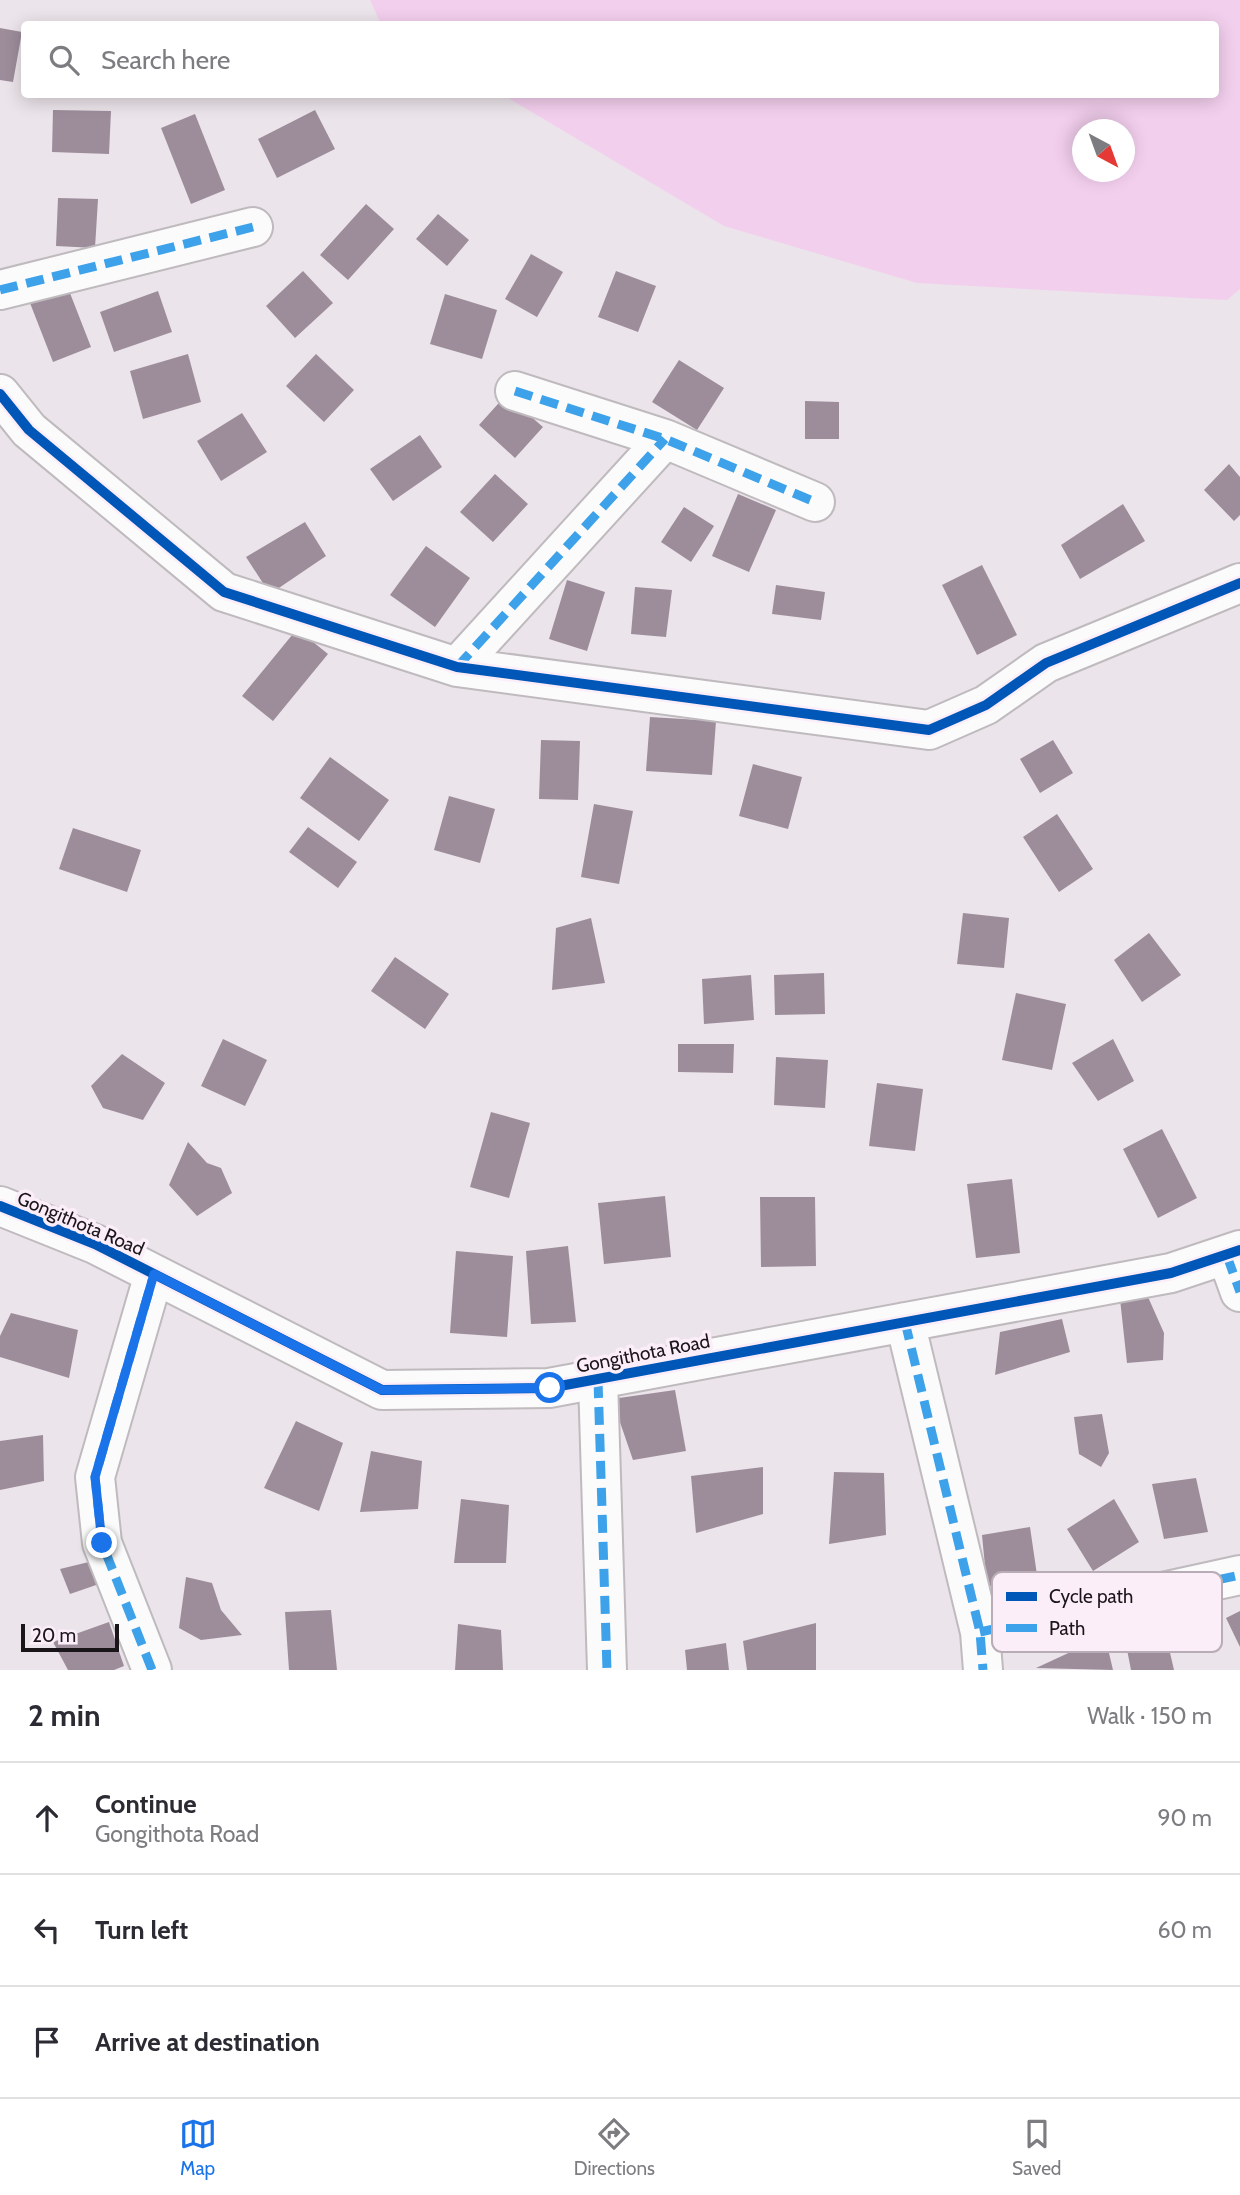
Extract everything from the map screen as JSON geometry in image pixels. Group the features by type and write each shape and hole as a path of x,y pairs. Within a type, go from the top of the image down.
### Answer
{"street":[{"path":"0,290 253,227"},
{"path":"515,391 665,439 815,502"},
{"path":"0,394 29,430 224,592 457,667 929,730 986,705 1046,663 1240,583"},
{"path":"457,667 665,439"},
{"name":"Gongithota Road","path":"0,1206 95,1244 382,1390 550,1388 1171,1273 1234,1253"},
{"path":"1234,1253 1240,1292"},
{"path":"152,1670 102,1543 95,1477 154,1274"},
{"path":"905,1322 980,1632 983,1670"},
{"path":"598,1380 607,1670"},
{"path":"1222,1579 1240,1575"},
{"path":"980,1632 992,1629"}],"shaded area":[{"path":"370,0 1240,0 1240,289 1227,300 917,283 724,226 508,98 1219,98 1219,21 380,21"}],"building":[{"path":"0,28 21,32 13,82 0,80"},
{"path":"53,110 111,111 109,154 52,152"},
{"path":"315,110 335,149 277,178 258,139"},
{"path":"195,114 225,190 191,204 161,128"},
{"path":"58,198 98,199 95,248 56,246"},
{"path":"366,204 394,229 348,280 320,255"},
{"path":"438,214 469,240 447,266 416,239"},
{"path":"531,254 563,272 537,317 505,299"},
{"path":"303,271 333,303 295,338 266,306"},
{"path":"616,271 656,286 638,332 598,317"},
{"path":"68,288 91,347 53,362 30,303"},
{"path":"158,291 172,332 114,352 100,312"},
{"path":"445,294 497,310 482,359 430,344"},
{"path":"188,354 201,402 143,419 130,371"},
{"path":"316,354 354,390 324,422 286,386"},
{"path":"679,360 724,388 697,430 652,402"},
{"path":"506,395 543,427 515,458 479,425"},
{"path":"805,401 839,402 839,439 805,439"},
{"path":"242,413 267,452 221,481 197,441"},
{"path":"420,435 442,467 393,501 370,469"},
{"path":"1229,464 1240,477 1240,515 1234,521 1204,490"},
{"path":"495,474 528,504 493,542 460,512"},
{"path":"738,494 776,510 749,572 712,556"},
{"path":"1123,504 1145,541 1080,579 1061,545"},
{"path":"684,507 714,526 691,562 661,542"},
{"path":"305,522 326,556 270,594 246,557"},
{"path":"426,546 470,578 435,627 390,595"},
{"path":"982,565 1017,635 977,655 942,585"},
{"path":"567,580 605,592 587,651 549,639"},
{"path":"776,585 825,592 821,620 772,614"},
{"path":"635,587 672,590 666,637 631,634"},
{"path":"297,629 328,654 273,721 242,696"},
{"path":"650,717 716,721 712,775 646,771"},
{"path":"541,740 580,741 578,800 539,799"},
{"path":"1053,740 1073,773 1040,793 1020,759"},
{"path":"330,757 389,800 359,841 300,798"},
{"path":"753,764 802,777 788,829 739,816"},
{"path":"449,796 495,809 480,863 434,850"},
{"path":"594,804 633,811 619,884 581,877"},
{"path":"1057,814 1093,869 1059,892 1023,837"},
{"path":"308,827 357,862 338,888 289,852"},
{"path":"73,828 141,850 127,892 59,869"},
{"path":"963,913 1009,918 1004,968 957,964"},
{"path":"591,918 605,983 552,990 556,928"},
{"path":"1149,933 1181,975 1142,1002 1114,960"},
{"path":"395,957 449,994 425,1029 371,991"},
{"path":"824,973 825,1014 775,1015 774,975"},
{"path":"751,975 754,1020 704,1024 702,979"},
{"path":"1016,993 1066,1004 1052,1070 1002,1060"},
{"path":"223,1039 267,1060 245,1106 201,1086"},
{"path":"1113,1039 1134,1081 1098,1101 1072,1063"},
{"path":"678,1044 734,1044 733,1073 678,1072"},
{"path":"122,1054 165,1083 143,1120 103,1108 91,1086"},
{"path":"776,1057 828,1060 825,1108 774,1105"},
{"path":"877,1083 923,1089 915,1151 869,1146"},
{"path":"491,1112 530,1123 509,1198 470,1187"},
{"path":"1162,1129 1197,1198 1158,1218 1123,1149"},
{"path":"188,1142 207,1163 221,1168 232,1193 197,1216 169,1185"},
{"path":"1012,1179 1020,1253 976,1258 967,1184"},
{"path":"665,1196 671,1257 604,1264 598,1203"},
{"path":"760,1197 815,1197 816,1266 761,1267"},
{"path":"568,1246 576,1322 531,1324 526,1251"},
{"path":"456,1251 513,1256 507,1337 450,1333"},
{"path":"1148,1297 1164,1333 1163,1360 1127,1363 1120,1299"},
{"path":"11,1313 78,1330 69,1378 0,1357 0,1336"},
{"path":"1062,1319 1070,1352 995,1375 1000,1332"},
{"path":"675,1390 686,1451 633,1460 612,1399"},
{"path":"1102,1414 1109,1453 1101,1467 1079,1454 1074,1417"},
{"path":"296,1421 343,1443 319,1511 264,1488"},
{"path":"43,1435 44,1481 0,1490 0,1441"},
{"path":"371,1451 422,1461 418,1509 360,1512"},
{"path":"763,1467 763,1514 696,1533 691,1476"},
{"path":"834,1472 884,1473 886,1535 829,1544"},
{"path":"1196,1478 1208,1532 1164,1539 1152,1484"},
{"path":"461,1499 509,1505 506,1563 454,1563"},
{"path":"1114,1499 1139,1542 1093,1571 1067,1529"},
{"path":"1030,1527 1037,1572 992,1572 992,1586 987,1587 982,1535"},
{"path":"97,1560 102,1583 70,1594 60,1569"},
{"path":"186,1577 212,1583 221,1610 242,1635 201,1640 179,1628"},
{"path":"331,1610 337,1670 289,1670 285,1612"},
{"path":"1240,1611 1240,1647 1226,1618"},
{"path":"109,1622 124,1666 114,1670 68,1670 53,1642"},
{"path":"816,1623 816,1670 747,1670 743,1641"},
{"path":"458,1624 501,1630 503,1670 455,1670"},
{"path":"726,1643 729,1670 687,1670 685,1650"},
{"path":"1070,1652 1109,1652 1113,1670 1036,1668"},
{"path":"1127,1652 1170,1652 1174,1670 1131,1670"}],"marked path":[{"path":"0,290 253,227"},
{"path":"515,391 665,439 815,502"},
{"path":"457,667 665,439"},
{"path":"1227,1256 1240,1292"},
{"path":"152,1670 102,1543 95,1477 154,1274"},
{"path":"905,1322 980,1632 983,1670"},
{"path":"598,1380 607,1670"},
{"path":"1222,1579 1240,1575"},
{"path":"980,1632 992,1629"}],"cycle path":[{"path":"0,394 29,430 224,592 457,667 929,730 986,705 1046,663 1240,583"},
{"path":"0,1206 95,1244 382,1390 549,1388 1171,1273 1240,1250"}],"route":[{"path":"102,1543 95,1477 154,1274 382,1390 550,1388"}]}
